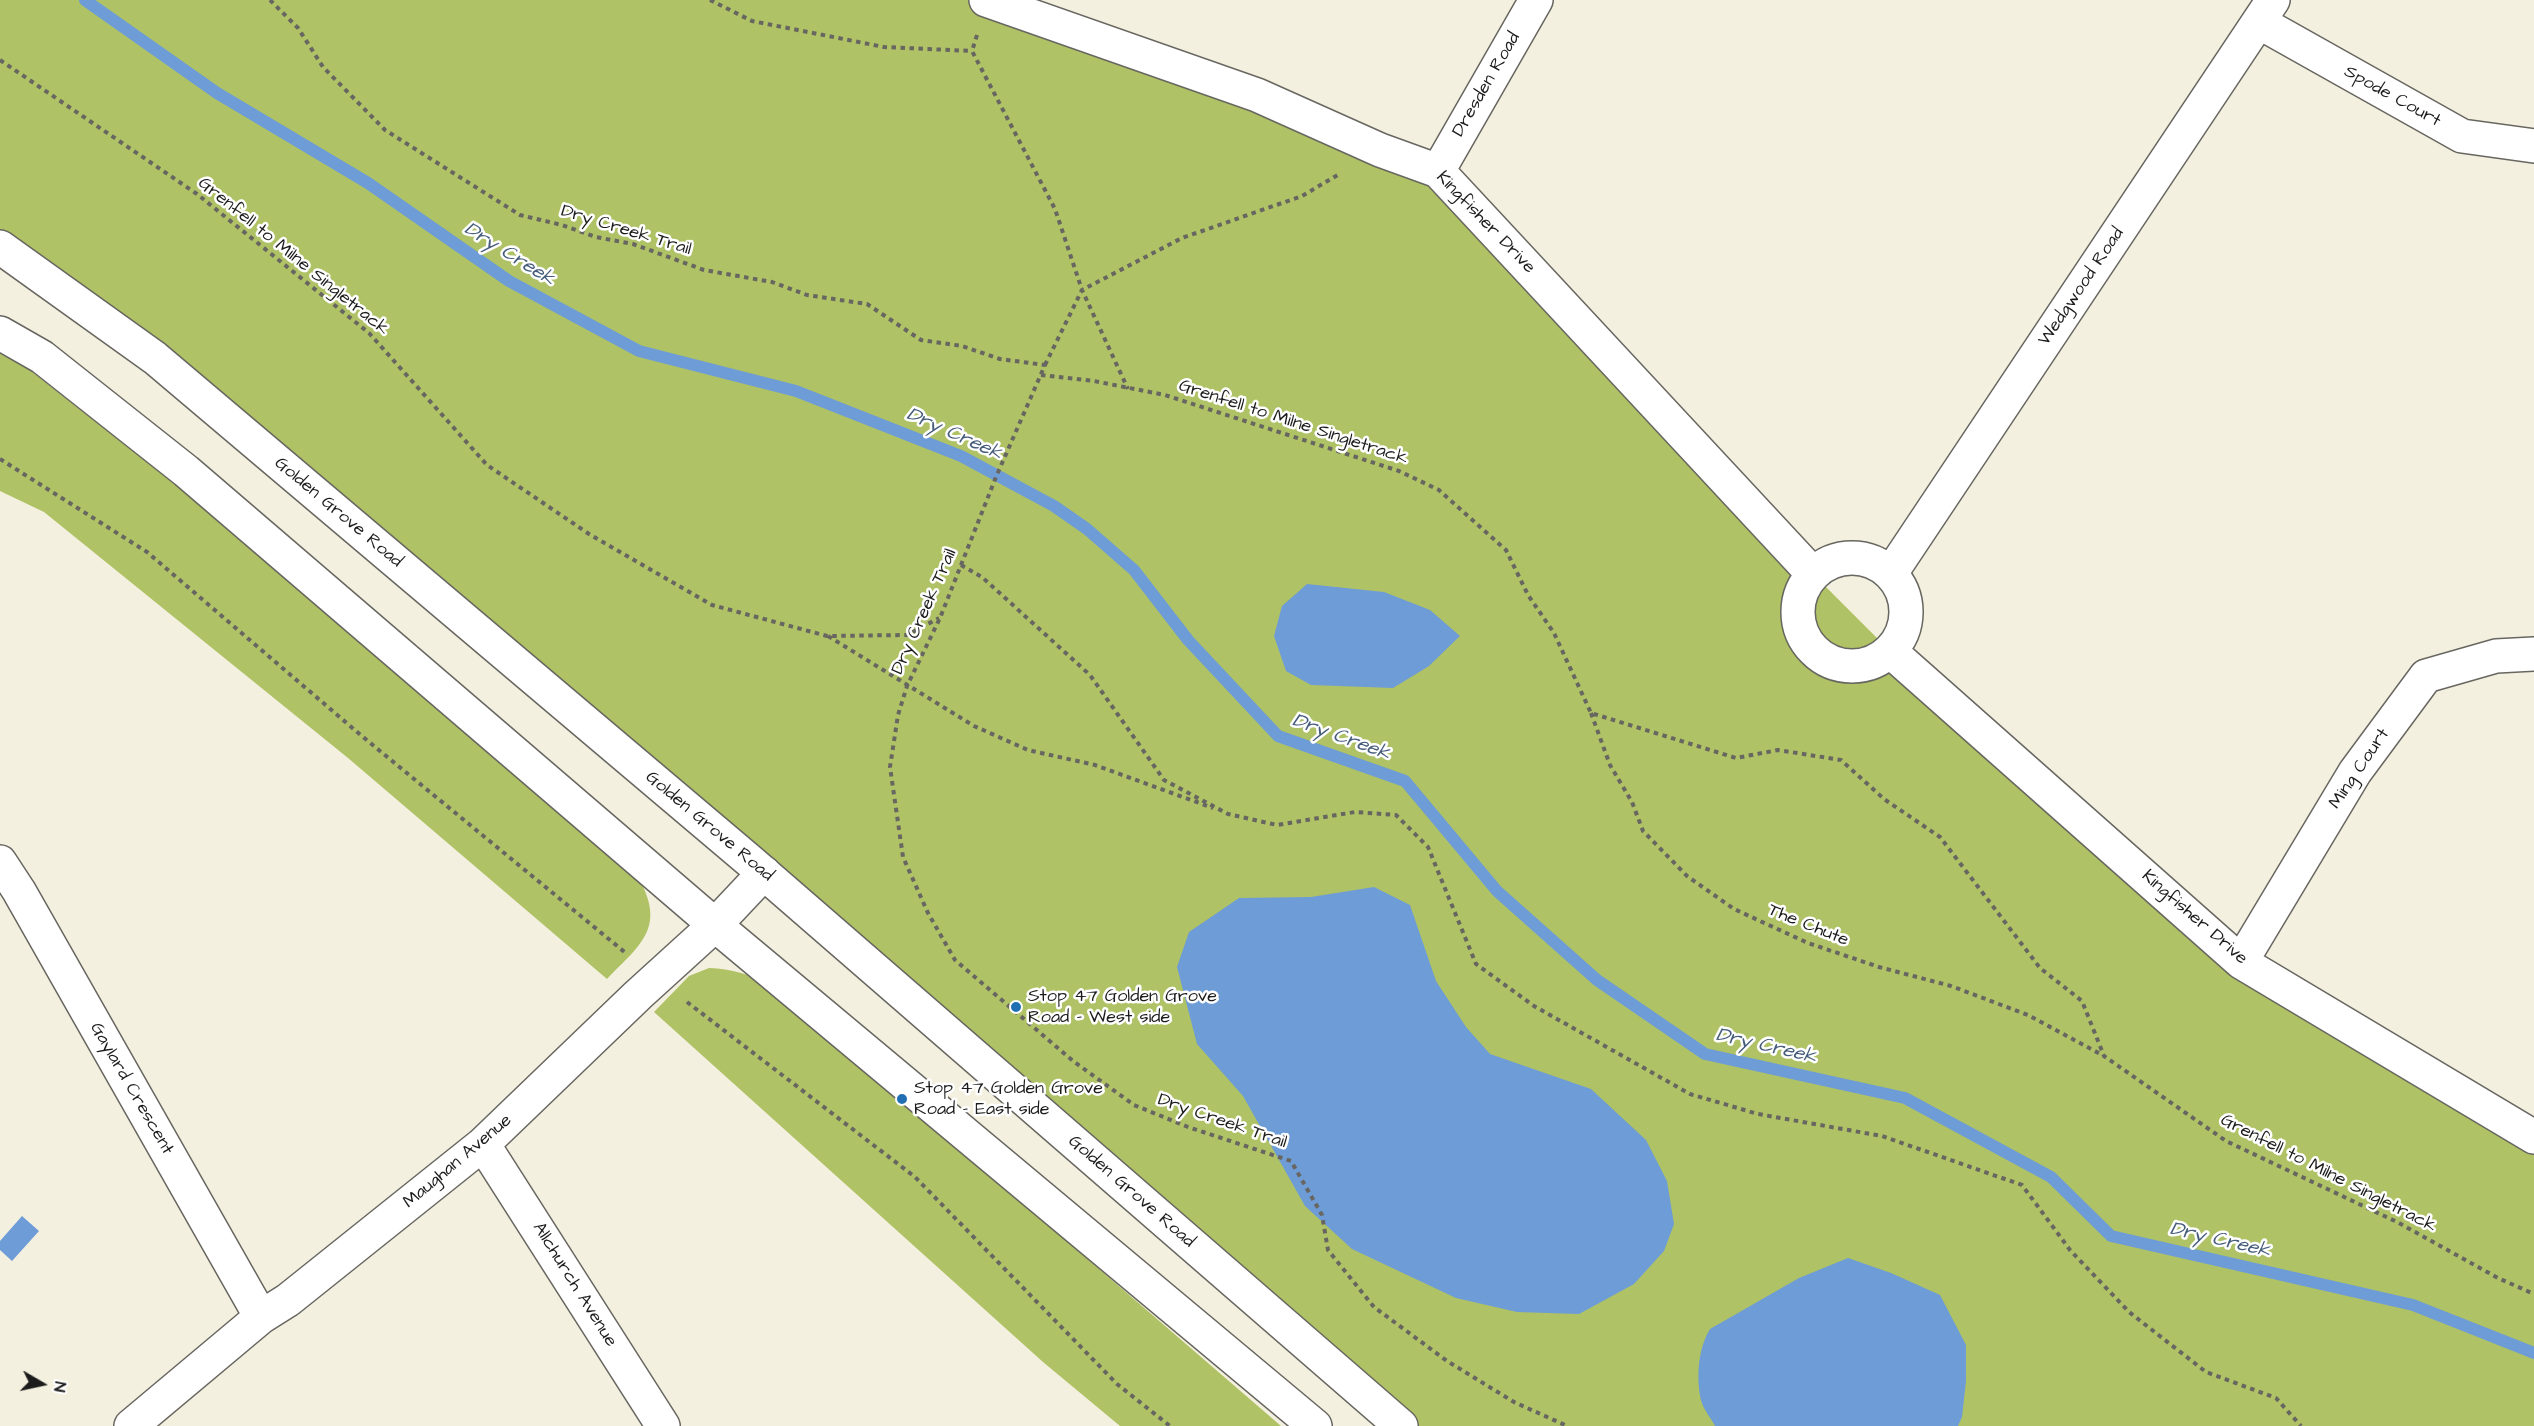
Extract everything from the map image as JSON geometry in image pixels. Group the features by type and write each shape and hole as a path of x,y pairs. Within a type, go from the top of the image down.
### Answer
{"street":[{"name":"Dresden Road","path":"1438,171 1536,0"},
{"name":"Kingfisher Drive","path":"992,1 1257,95 1380,150 1438,171 1813,574"},
{"name":"Spode Court","path":"2266,11 2462,136 2534,146"},
{"name":"Wedgwood Road","path":"1891,573 2266,11"},
{"name":"Golden Grove Road","path":"0,247 155,358 764,873 1401,1426"},
{"path":"0,333 42,357 186,471 715,925 1315,1426"},
{"path":"1860,557 1877,562 1891,573 1901,587 1907,603 1906,621 1901,638 1890,651 1874,662 1856,666 1838,665 1821,657 1808,643 1799,627 1797,608 1802,590 1813,574 1826,563 1834,560 1860,557"},
{"name":"Kingfisher Drive","path":"1890,651 2241,962 2534,1137"},
{"name":"Ming Court","path":"2241,962 2355,772 2426,676 2496,656 2534,654"},
{"name":"Gaylard Crescent","path":"0,862 10,900 261,1317"},
{"name":"Maughan Avenue","path":"131,1426 261,1317 288,1300 483,1144 656,978 715,925 764,873"},
{"name":"Allchurch Avenue","path":"483,1144 663,1426"}],"path":[{"name":"Dry Creek Trail","path":"270,0 298,28 323,67 385,130 520,214 596,237 633,244 704,270 772,282 807,295 867,303 921,340 962,346 1000,359 1045,365 940,618 906,686 898,715 890,767 903,857 928,913 955,960 1073,1061 1134,1104 1188,1127 1291,1161 1322,1215 1328,1250 1374,1307 1448,1361 1514,1402 1568,1426"},
{"path":"710,0 752,21 884,47 972,51"},
{"path":"992,1 972,51 1055,208 1082,290 1128,390"},
{"name":"Grenfell to Milne Singletrack","path":"0,60 197,194 369,333 487,465 589,534 712,604 827,636 907,635 940,618"},
{"path":"1045,365 1082,290 1182,238 1302,196 1380,150"},
{"name":"Grenfell to Milne Singletrack","path":"1041,375 1094,381 1128,390 1165,395 1399,471 1439,490 1506,550 1528,595 1554,633 1591,713"},
{"path":"0,459 147,552 363,737 656,978 915,1177 1117,1384 1170,1426"},
{"path":"961,565 982,577 1090,675 1164,780 1228,814"},
{"path":"827,636 974,726 1028,750 1095,765 1228,814 1276,825 1355,812 1396,815 1428,847 1476,964 1534,1006 1690,1094 1758,1114 1882,1136 2022,1185 2070,1250 2129,1312 2206,1372 2276,1398 2301,1426"},
{"path":"1591,713 1736,758 1778,750 1841,760 1884,799 1940,837 2040,968 2082,1001 2104,1056"},
{"name":"The Chute","path":"1591,713 1611,765 1632,802 1644,831 1687,876 1734,909 1808,943 1879,968 1951,986 2028,1015 2104,1056"},
{"name":"Grenfell to Milne Singletrack","path":"2104,1056 2226,1141 2397,1222 2498,1278 2534,1294"}],"green space":[{"path":"0,0 987,0 1438,171 1813,574 1890,651 2241,962 2534,1137 2534,1426 1401,1426 0,247"},
{"path":"0,353 30,370 176,485 637,875 646,893 650,908 650,921 640,944 631,955 607,979 348,758 44,512 0,491"},
{"path":"709,968 740,973 770,985 1281,1426 1120,1426 1043,1362 654,1012 689,976"}],"water":[{"path":"1307,584 1384,592 1430,610 1460,636 1429,666 1393,688 1311,685 1286,671 1274,636 1282,606"},
{"path":"1374,887 1410,905 1436,981 1466,1027 1490,1054 1591,1089 1646,1140 1667,1181 1674,1224 1664,1251 1634,1284 1579,1314 1517,1312 1456,1298 1352,1249 1305,1206 1243,1096 1197,1044 1177,967 1189,932 1239,898 1311,897"},
{"path":"22,1216 39,1231 12,1261 0,1250 0,1241"},
{"path":"1848,1258 1891,1273 1940,1295 1966,1345 1966,1381 1962,1417 1958,1426 1715,1426 1705,1410 1699,1391 1699,1363 1710,1329 1799,1278"}],"waterway":[{"name":"Dry Creek","path":"85,0 217,93 368,183 509,281 639,351 796,391 961,456 1054,506 1087,529 1134,570 1188,640 1278,736 1405,781 1497,891 1597,980 1705,1054 1905,1098 2051,1177 2111,1236 2413,1305 2534,1353"}],"place":[{"name":"Stop 47 Golden Grove Road - West side","path":"1016,1007"},
{"name":"Stop 47 Golden Grove Road - East side","path":"902,1099"}]}
